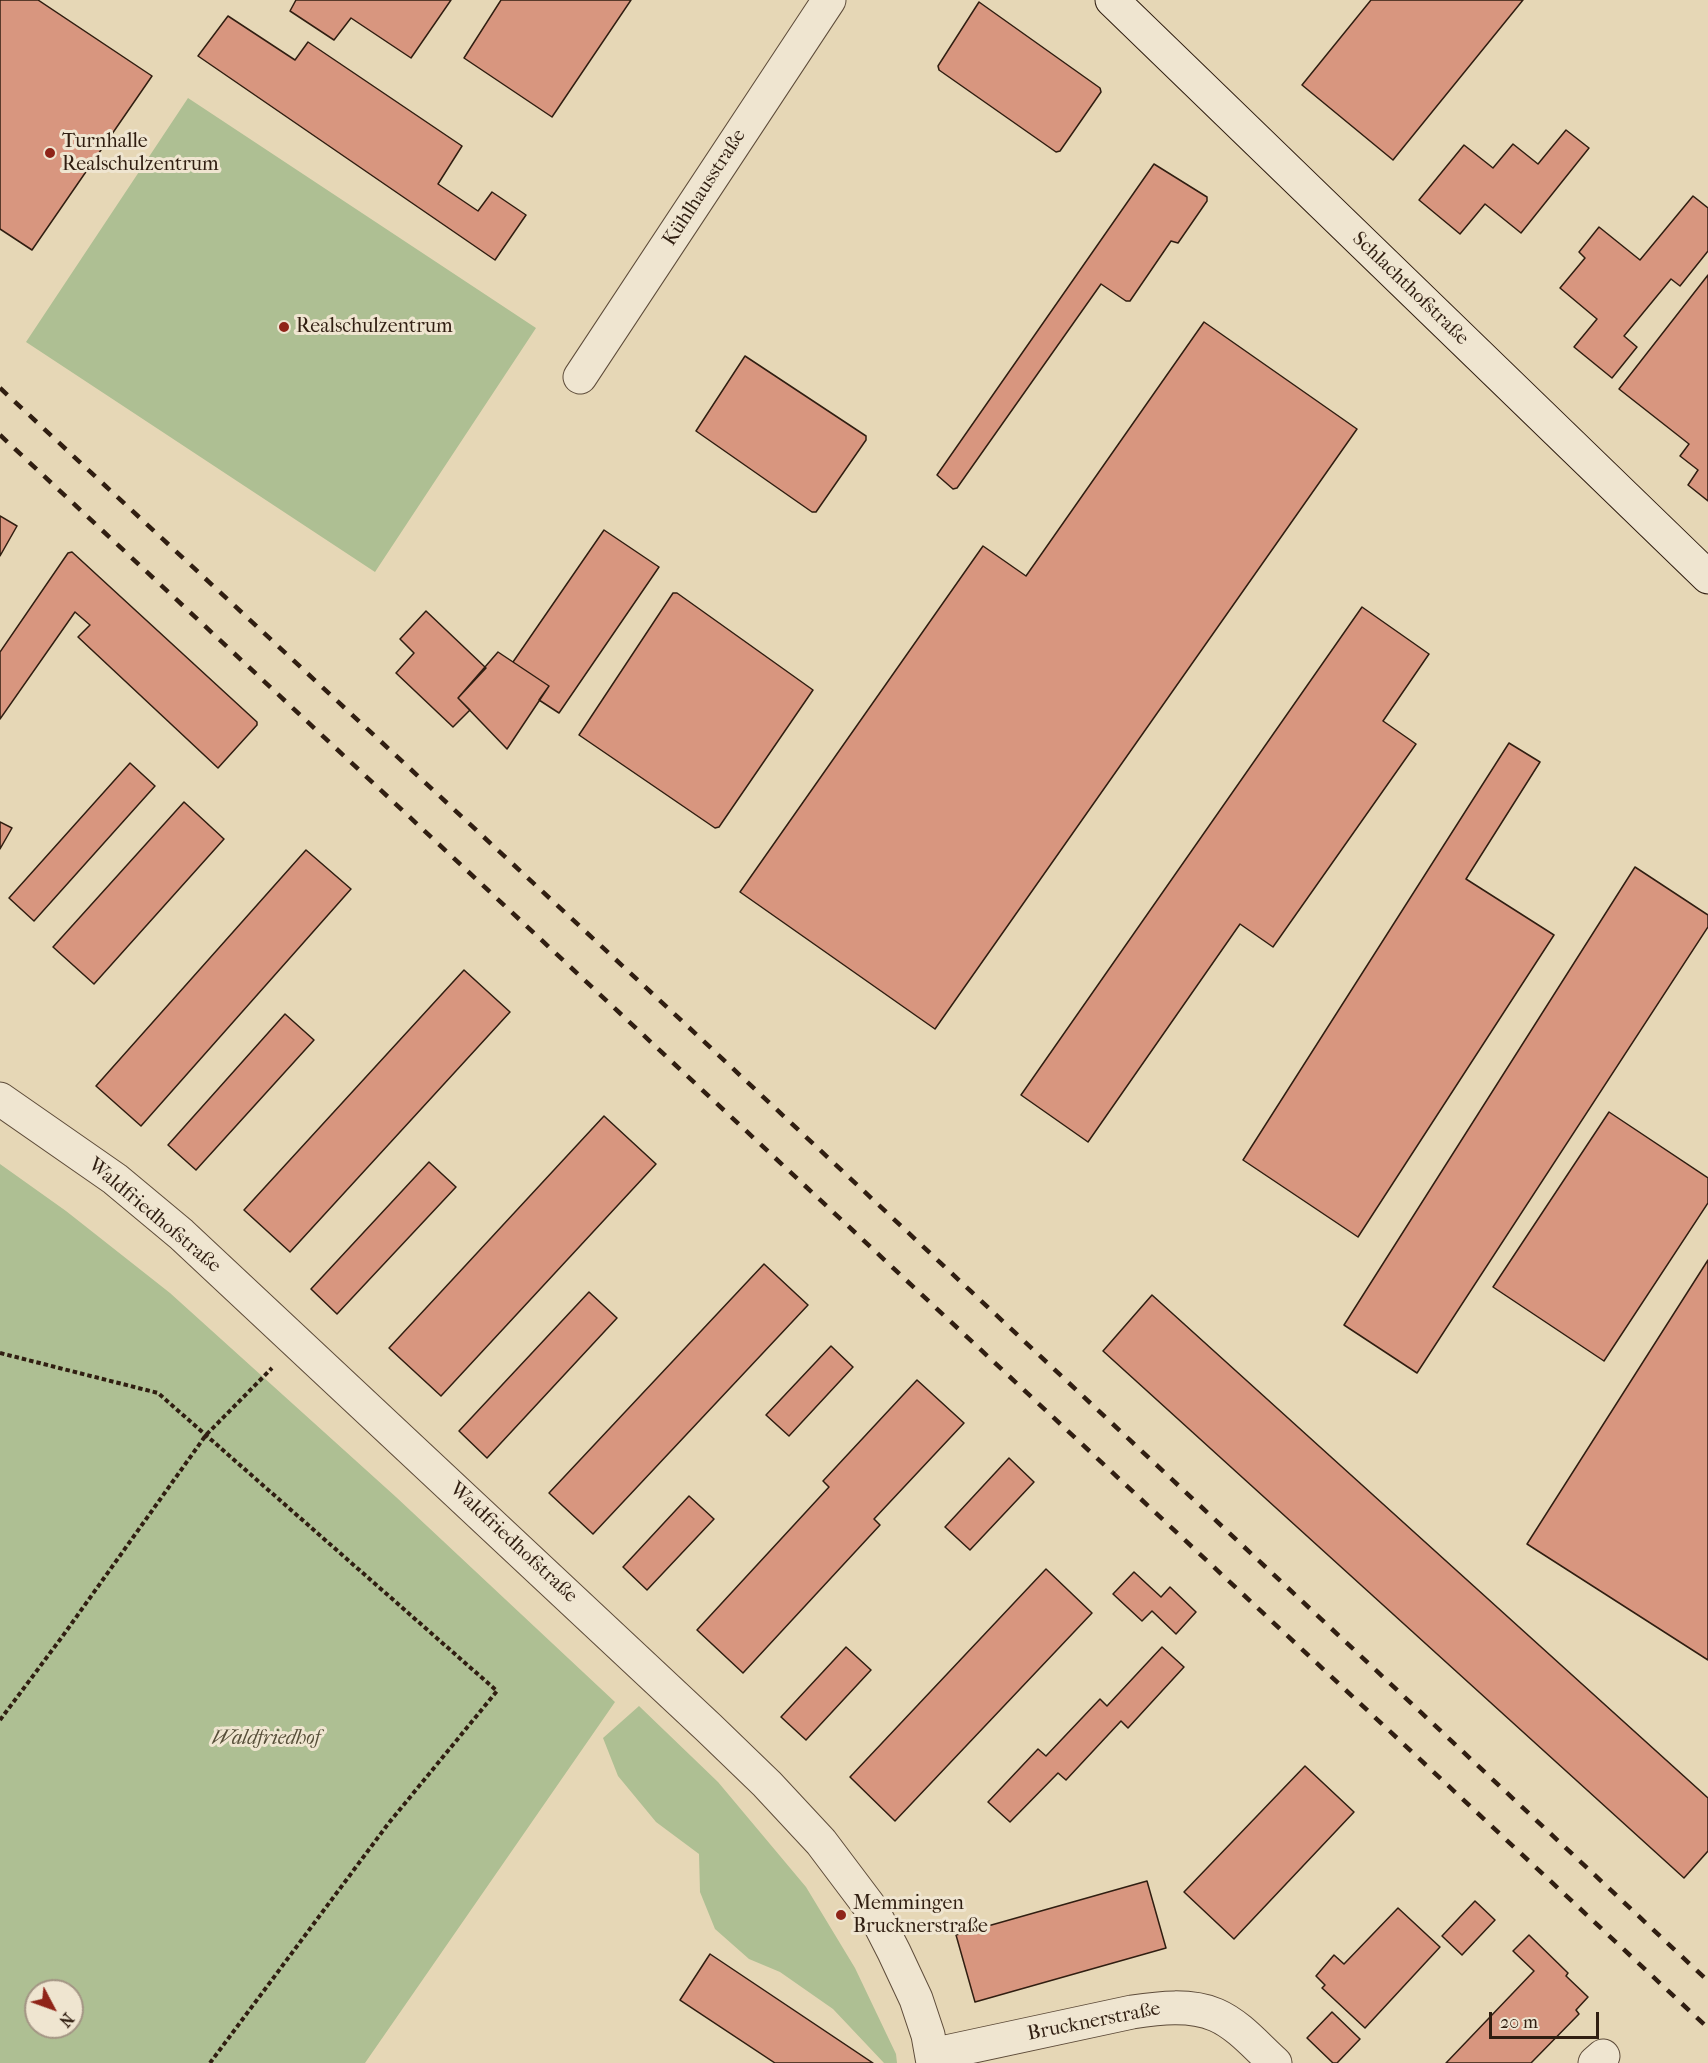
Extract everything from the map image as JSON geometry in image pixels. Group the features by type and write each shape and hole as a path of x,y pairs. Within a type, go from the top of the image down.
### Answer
{"street":[{"name":"Kühlhausstraße","path":"580,377 829,0"},
{"name":"Schlachthofstraße","path":"1112,0 1708,577"},
{"name":"Waldfriedhofstraße","path":"0,1099 115,1179 181,1234 612,1636 767,1784 821,1842 873,1911 916,2000 933,2059"},
{"name":"Brucknerstraße","path":"933,2059 1132,2012 1165,2008 1192,2009 1216,2015 1245,2036 1275,2063"}],"path":[{"path":"0,1353 158,1393 497,1691 388,1824 210,2063"},
{"path":"0,1720 206,1435 273,1366"}],"green space":[{"path":"188,98 536,328 375,572 26,342"},
{"name":"Waldfriedhof","path":"0,1164 66,1211 170,1293 396,1497 615,1702 365,2063 0,2063"},
{"path":"639,1706 718,1782 806,1887 855,1968 896,2054 897,2063 884,2063 833,2009 780,1972 749,1959 715,1929 700,1892 699,1854 656,1822 618,1776 603,1738"}],"building":[{"name":"Turnhalle Realschulzentrum","path":"0,0 38,0 152,76 32,250 0,229"},
{"path":"296,0 451,0 411,58 351,18 334,40 290,11"},
{"path":"501,0 631,0 552,117 464,58"},
{"path":"1371,0 1523,0 1393,160 1302,85"},
{"path":"979,2 1100,88 1101,92 1060,151 1056,152 939,70 938,66"},
{"path":"228,16 295,60 308,42 462,146 438,184 478,211 492,192 526,215 495,260 198,56"},
{"path":"1566,130 1589,148 1521,233 1485,204 1460,234 1419,200 1464,145 1493,168 1513,144 1538,164"},
{"path":"1154,164 1207,197 1207,201 1178,243 1171,241 1130,301 1126,301 1101,284 957,488 953,489 937,475"},
{"path":"1693,196 1708,208 1708,251 1680,286 1671,279 1624,336 1637,347 1612,378 1574,347 1597,319 1560,288 1585,258 1579,252 1599,227 1640,260"},
{"path":"1708,275 1708,501 1688,485 1698,470 1680,456 1689,444 1619,389"},
{"path":"1204,322 1357,429 935,1029 740,892 983,546 1026,576"},
{"path":"745,356 866,436 866,440 816,512 812,512 696,431"},
{"path":"0,516 17,526 0,556"},
{"path":"604,530 659,567 559,713 539,700 549,686 513,662"},
{"path":"72,552 257,722 257,725 218,768 78,637 90,625 75,612 0,719 0,652 68,553"},
{"path":"673,593 677,593 813,690 719,827 715,828 579,735"},
{"path":"1362,607 1429,654 1383,721 1416,744 1273,947 1240,924 1088,1142 1021,1095"},
{"path":"426,611 486,668 458,698 470,710 453,727 396,673 414,653 400,639"},
{"path":"498,652 549,686 507,749 458,698"},
{"path":"1509,743 1540,762 1466,879 1554,935 1358,1237 1243,1160"},
{"path":"130,763 155,786 34,921 9,898"},
{"path":"184,802 224,839 94,984 53,947"},
{"path":"0,822 12,828 0,849"},
{"path":"306,850 351,889 141,1126 96,1086"},
{"path":"1635,867 1708,915 1708,927 1417,1373 1344,1325"},
{"path":"464,970 510,1012 290,1252 244,1210"},
{"path":"285,1014 314,1040 196,1170 168,1145"},
{"path":"1609,1112 1708,1178 1708,1203 1604,1361 1493,1287"},
{"path":"604,1116 656,1164 441,1396 389,1348"},
{"path":"429,1162 456,1187 337,1314 311,1289"},
{"path":"1708,1260 1708,1660 1527,1544"},
{"path":"764,1264 808,1305 593,1534 549,1493"},
{"path":"589,1292 617,1318 487,1458 459,1431"},
{"path":"1152,1295 1708,1798 1708,1851 1684,1878 1103,1351"},
{"path":"831,1346 853,1367 789,1436 766,1415"},
{"path":"917,1380 964,1423 874,1519 880,1525 743,1673 697,1630 829,1487 823,1481"},
{"path":"1009,1458 1034,1482 970,1550 945,1527"},
{"path":"689,1496 714,1519 647,1590 623,1567"},
{"path":"1046,1569 1092,1613 895,1821 850,1777"},
{"path":"1134,1572 1161,1597 1170,1587 1196,1612 1176,1634 1152,1611 1142,1621 1113,1594"},
{"path":"846,1647 871,1670 806,1740 781,1717"},
{"path":"1162,1647 1184,1667 1128,1728 1121,1721 1066,1780 1058,1773 1010,1822 988,1802 1038,1749 1046,1756 1100,1699 1107,1706"},
{"path":"1305,1766 1354,1812 1234,1939 1184,1892"},
{"path":"1147,1881 1166,1948 975,2002 956,1935"},
{"path":"1475,1901 1495,1920 1462,1955 1442,1936"},
{"path":"1398,1908 1440,1947 1365,2028 1322,1988 1325,1985 1316,1976 1334,1955 1344,1964"},
{"path":"1529,1935 1568,1973 1566,1976 1588,1997 1576,2010 1579,2014 1531,2063 1446,2063 1534,1971 1513,1951"},
{"path":"710,1954 873,2063 775,2063 680,2000"},
{"path":"1332,2012 1360,2039 1337,2063 1333,2063 1307,2038"}],"railway":[{"path":"0,388 697,1035 1708,1981"},
{"path":"0,435 1708,2028"}],"place":[{"name":"Turnhalle Realschulzentrum","path":"50,153"},
{"name":"Realschulzentrum","path":"284,327"},
{"name":"Memmingen Brucknerstraße","path":"841,1915"}]}
